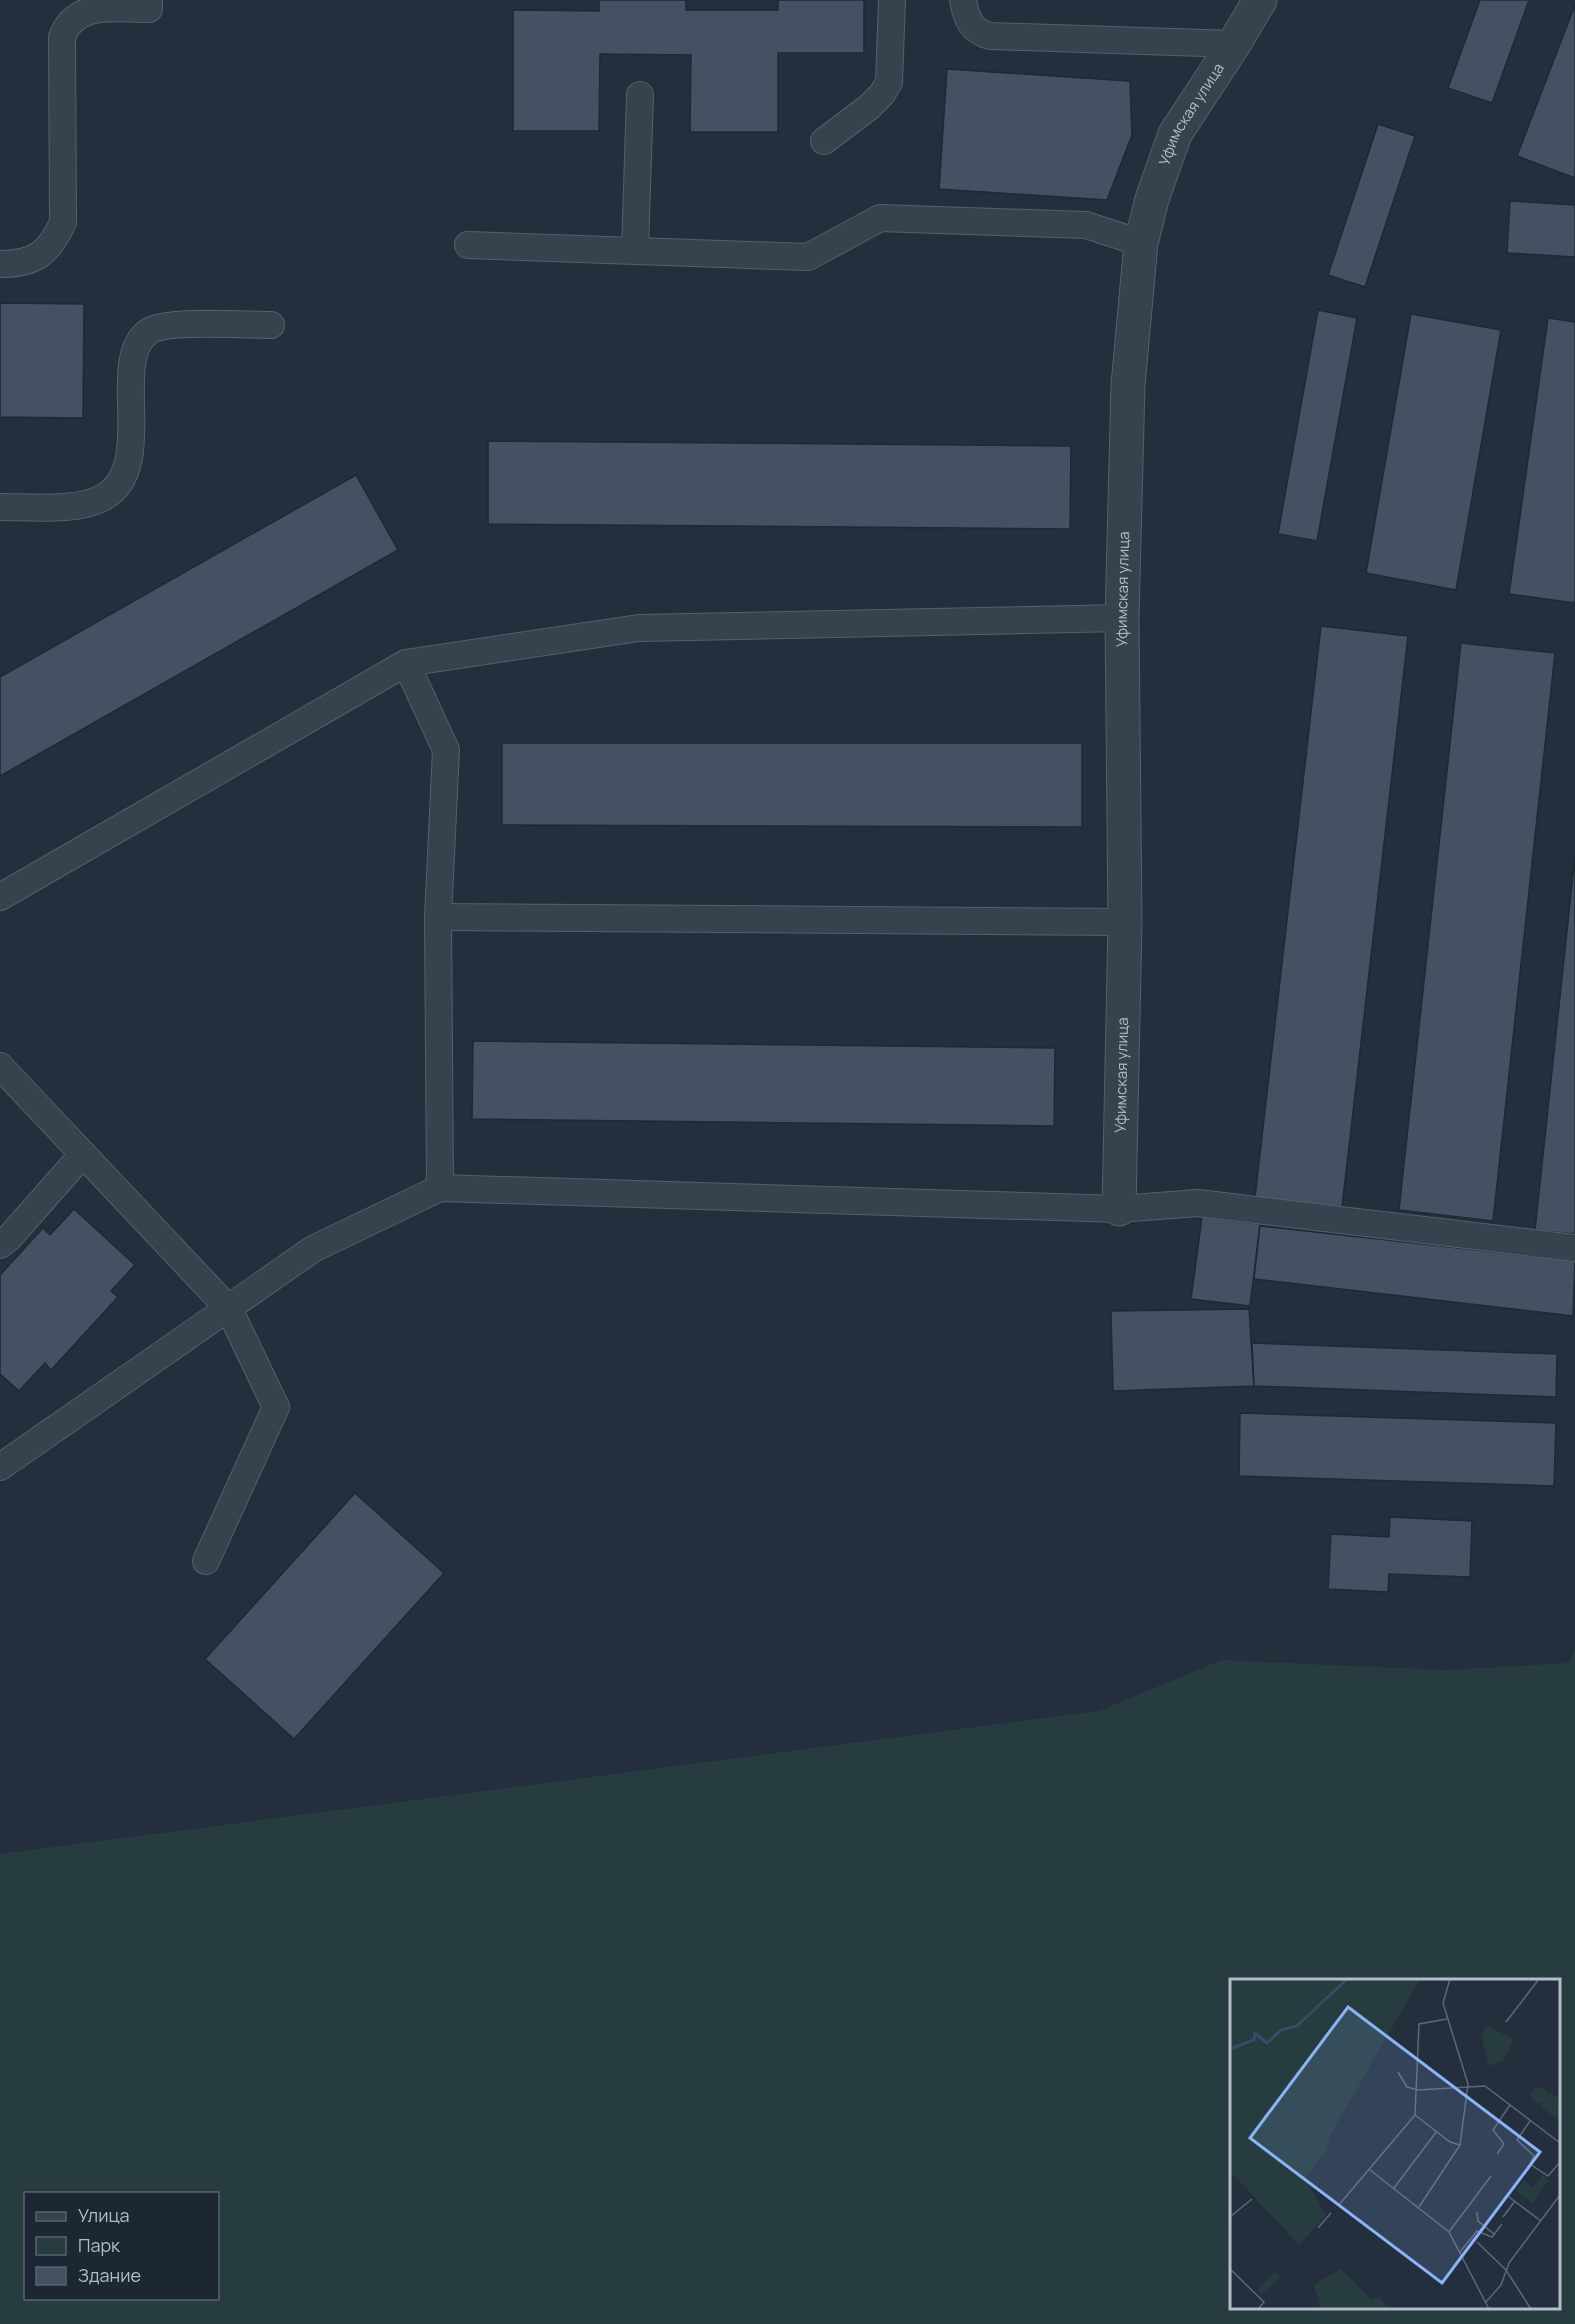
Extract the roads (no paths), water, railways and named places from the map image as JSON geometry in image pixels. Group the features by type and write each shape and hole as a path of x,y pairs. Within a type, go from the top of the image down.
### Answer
{"street":[{"name":"Уфимская улица","path":"1119,1209 1125,922 1122,618 1128,385 1141,243 1152,199 1175,134 1260,0"}],"lane":[{"path":"0,264 21,264 40,255 56,238 63,222 62,37 66,27 73,18 91,9 149,9 149,0"},
{"path":"824,141 869,106 882,94 889,82 892,0"},
{"path":"963,0 965,13 972,26 978,33 990,36 1234,44"},
{"path":"635,250 640,95"},
{"path":"468,244 808,257 880,218 1086,225 1141,243"},
{"path":"0,507 72,507 105,497 124,477 131,444 132,363 137,344 149,331 167,325 271,325"},
{"path":"0,897 406,663 639,628 1122,618"},
{"path":"406,663 446,750 438,917 440,1188"},
{"path":"438,917 1125,922"},
{"path":"0,1066 229,1309 276,1407 206,1561"},
{"path":"0,1245 9,1238 83,1154"},
{"path":"0,1467 313,1249 440,1188 1119,1209 1197,1203 1575,1248"}]}
